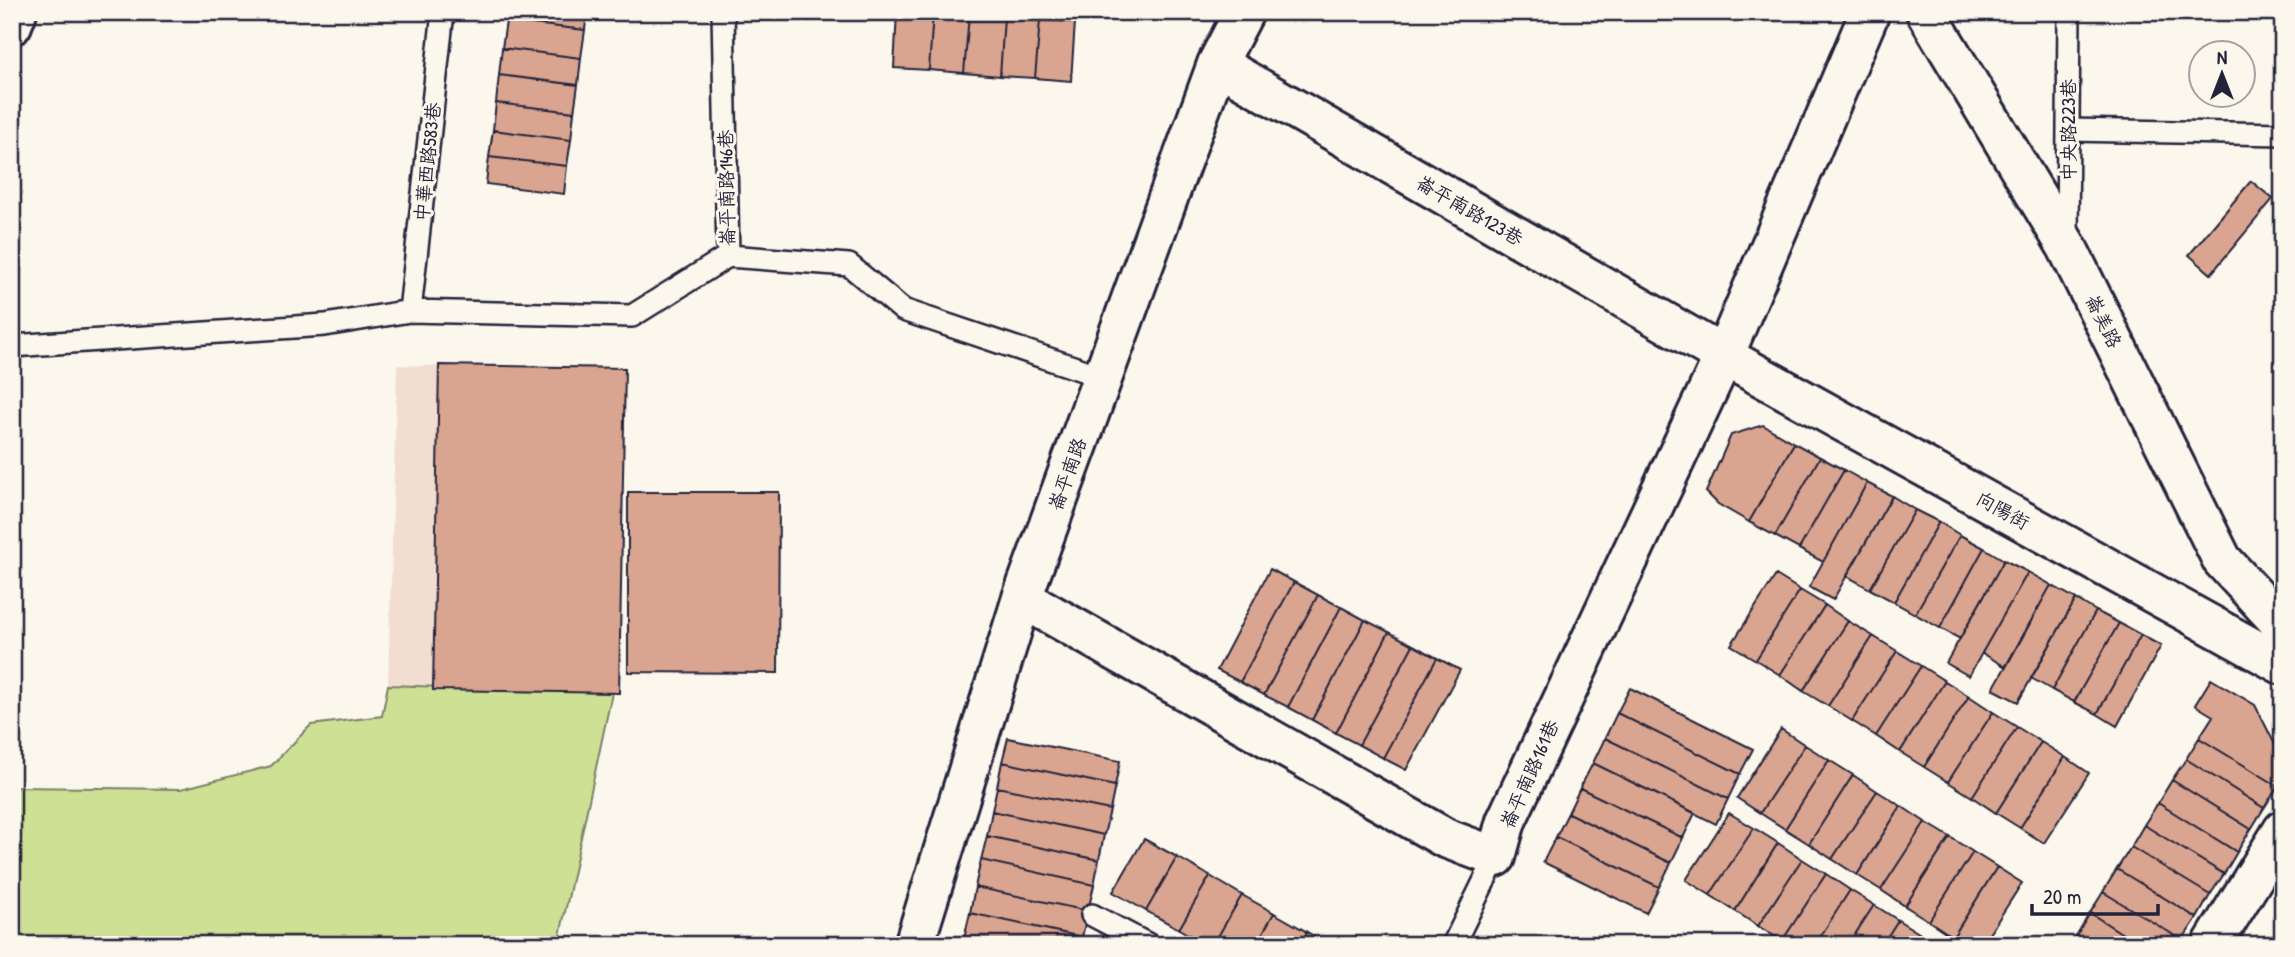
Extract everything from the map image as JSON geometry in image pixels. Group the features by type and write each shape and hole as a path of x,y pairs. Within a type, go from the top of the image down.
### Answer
{"street":[{"path":"12,25 17,12"},
{"name":"崙平南路","path":"914,945 1022,598 1217,64 1244,12"},
{"name":"崙平南路161巷","path":"1496,857 1506,821 1724,356 1870,12"},
{"name":"崙美路","path":"1926,12 2067,247 2222,560 2283,626"},
{"name":"崙平南路123巷","path":"1217,64 1724,356"},
{"name":"向陽街","path":"1724,356 2283,665"},
{"path":"1022,598 1445,838 1496,857"},
{"path":"2213,945 2283,830"}],"lane":[{"name":"中華西路583巷","path":"410,312 443,12"},
{"name":"崙平南路146巷","path":"723,12 727,256 849,265 903,310 1103,377"},
{"name":"中央路223巷","path":"2067,247 2069,12"},
{"path":"2068,130 2283,134"},
{"path":"12,346 325,326 410,312 632,316 727,256"},
{"path":"1453,945 1496,857"},
{"path":"1092,915 1149,945"}],"shaded area":[{"path":"397,365 594,371 585,691 388,685"}],"green space":[{"path":"388,685 612,693 558,945 12,945 16,787 181,789 271,766 311,725 382,716"}],"building":[{"path":"507,12 587,12 585,30 506,21"},
{"path":"897,12 933,12 929,70 894,68"},
{"path":"933,12 969,15 964,73 929,70"},
{"path":"969,15 1004,17 1000,76 964,73"},
{"path":"1004,17 1040,20 1035,78 1000,76"},
{"path":"1040,20 1075,22 1071,81 1035,78"},
{"path":"506,21 585,30 581,58 502,48"},
{"path":"502,48 581,58 578,85 499,75"},
{"path":"499,75 578,85 574,112 496,103"},
{"path":"496,103 574,112 571,140 493,130"},
{"path":"493,130 571,140 567,166 489,157"},
{"path":"489,157 567,166 564,194 486,184"},
{"path":"2251,181 2273,199 2211,274 2189,255"},
{"path":"439,365 625,368 619,693 433,690"},
{"path":"1763,425 1794,443 1749,522 1718,504 1706,492 1731,435"},
{"path":"1794,443 1820,457 1775,536 1749,522"},
{"path":"1820,457 1844,470 1799,549 1775,536"},
{"path":"1844,470 1867,483 1823,562 1799,549"},
{"path":"1867,483 1892,496 1833,600 1809,587"},
{"path":"628,492 779,492 778,673 628,672"},
{"path":"1892,496 1915,510 1870,589 1847,576"},
{"path":"1915,510 1939,522 1894,602 1870,589"},
{"path":"1939,522 1960,535 1915,614 1894,602"},
{"path":"1960,535 1984,548 1940,628 1915,614"},
{"path":"1984,548 2004,560 1960,639 1940,628"},
{"path":"2004,560 2028,572 1969,676 1946,663"},
{"path":"1270,569 1294,582 1240,682 1217,670"},
{"path":"2028,572 2051,585 2006,667 1982,653"},
{"path":"1776,575 1800,590 1756,660 1731,645"},
{"path":"1294,582 1318,595 1264,695 1240,682"},
{"path":"2051,585 2076,599 2018,702 1993,689"},
{"path":"1800,590 1825,605 1780,675 1756,660"},
{"path":"1318,595 1341,607 1288,707 1264,695"},
{"path":"2076,599 2096,611 2052,690 2031,678"},
{"path":"1825,605 1848,621 1803,691 1780,675"},
{"path":"1341,607 1365,620 1312,720 1288,707"},
{"path":"2096,611 2119,623 2074,702 2052,690"},
{"path":"1365,620 1389,632 1336,733 1312,720"},
{"path":"1848,621 1873,636 1828,706 1803,691"},
{"path":"2119,623 2141,635 2097,714 2074,702"},
{"path":"1389,632 1413,645 1359,745 1336,733"},
{"path":"2141,635 2161,646 2117,726 2097,714"},
{"path":"1873,636 1897,651 1852,721 1828,706"},
{"path":"1413,645 1437,658 1383,758 1359,745"},
{"path":"1897,651 1921,666 1876,736 1852,721"},
{"path":"1437,658 1460,670 1406,770 1383,758"},
{"path":"1921,666 1945,681 1900,752 1876,736"},
{"path":"2211,679 2255,705 2283,760 2283,778 2278,786 2199,738 2213,716 2195,705"},
{"path":"1945,681 1969,696 1924,767 1900,752"},
{"path":"1630,688 1753,749 1740,774 1617,713"},
{"path":"1969,696 1993,712 1948,782 1924,767"},
{"path":"1993,712 2017,727 1972,797 1948,782"},
{"path":"1617,713 1740,774 1728,799 1605,738"},
{"path":"2017,727 2041,742 1996,813 1972,797"},
{"path":"1781,729 1805,745 1760,813 1737,798"},
{"path":"1008,738 1120,761 1115,786 1002,762"},
{"path":"1605,738 1728,799 1716,824 1593,763"},
{"path":"2199,738 2278,786 2264,808 2186,759"},
{"path":"2041,742 2065,757 2020,828 1996,813"},
{"path":"1805,745 1829,760 1785,829 1760,813"},
{"path":"2065,757 2089,773 2044,843 2020,828"},
{"path":"2186,759 2264,808 2251,829 2172,780"},
{"path":"1829,760 1853,775 1809,844 1785,829"},
{"path":"1002,762 1115,786 1110,810 997,787"},
{"path":"1593,763 1695,813 1683,838 1580,788"},
{"path":"1853,775 1877,791 1832,859 1809,844"},
{"path":"2172,780 2251,829 2237,852 2158,803"},
{"path":"997,787 1110,810 1104,835 992,811"},
{"path":"1580,788 1683,838 1671,863 1568,813"},
{"path":"1877,791 1901,806 1857,875 1832,859"},
{"path":"2158,803 2237,852 2224,874 2144,825"},
{"path":"1901,806 1925,822 1881,890 1857,875"},
{"path":"992,811 1104,835 1099,860 987,836"},
{"path":"1568,813 1671,863 1659,887 1556,837"},
{"path":"1729,813 1754,828 1710,895 1686,880"},
{"path":"1925,822 1950,837 1905,906 1881,890"},
{"path":"2144,825 2224,874 2210,895 2131,847"},
{"path":"1754,828 1778,843 1735,911 1710,895"},
{"path":"987,836 1099,860 1094,885 981,860"},
{"path":"1556,837 1659,887 1646,913 1543,862"},
{"path":"1950,837 1973,852 1929,921 1905,906"},
{"path":"1144,839 1177,857 1146,911 1113,892"},
{"path":"1778,843 1802,859 1758,926 1735,911"},
{"path":"2131,847 2210,895 2197,918 2117,869"},
{"path":"1973,852 1997,867 1953,937 1929,921"},
{"path":"1177,857 1210,876 1179,929 1146,911"},
{"path":"1802,859 1826,874 1782,941 1758,926"},
{"path":"981,860 1094,885 1088,911 975,887"},
{"path":"1997,867 2022,883 1982,945 1966,945 1953,937"},
{"path":"2117,869 2197,918 2182,940 2103,892"},
{"path":"1826,874 1850,890 1815,945 1787,945 1782,941"},
{"path":"1210,876 1242,895 1213,945 1206,945 1179,929"},
{"path":"975,887 1088,911 1082,937 970,913"},
{"path":"1850,890 1874,905 1848,945 1815,945"},
{"path":"2103,892 2182,940 2179,945 2140,945 2090,913"},
{"path":"1242,895 1274,913 1256,945 1213,945"},
{"path":"1874,905 1898,920 1882,945 1848,945"},
{"path":"970,913 1082,937 1080,945 993,945 964,939"},
{"path":"1274,913 1307,932 1300,945 1256,945"},
{"path":"2090,913 2140,945 2090,945 2076,936"},
{"path":"1898,920 1922,935 1916,945 1882,945"},
{"path":"1307,932 1330,945 1300,945"}]}
